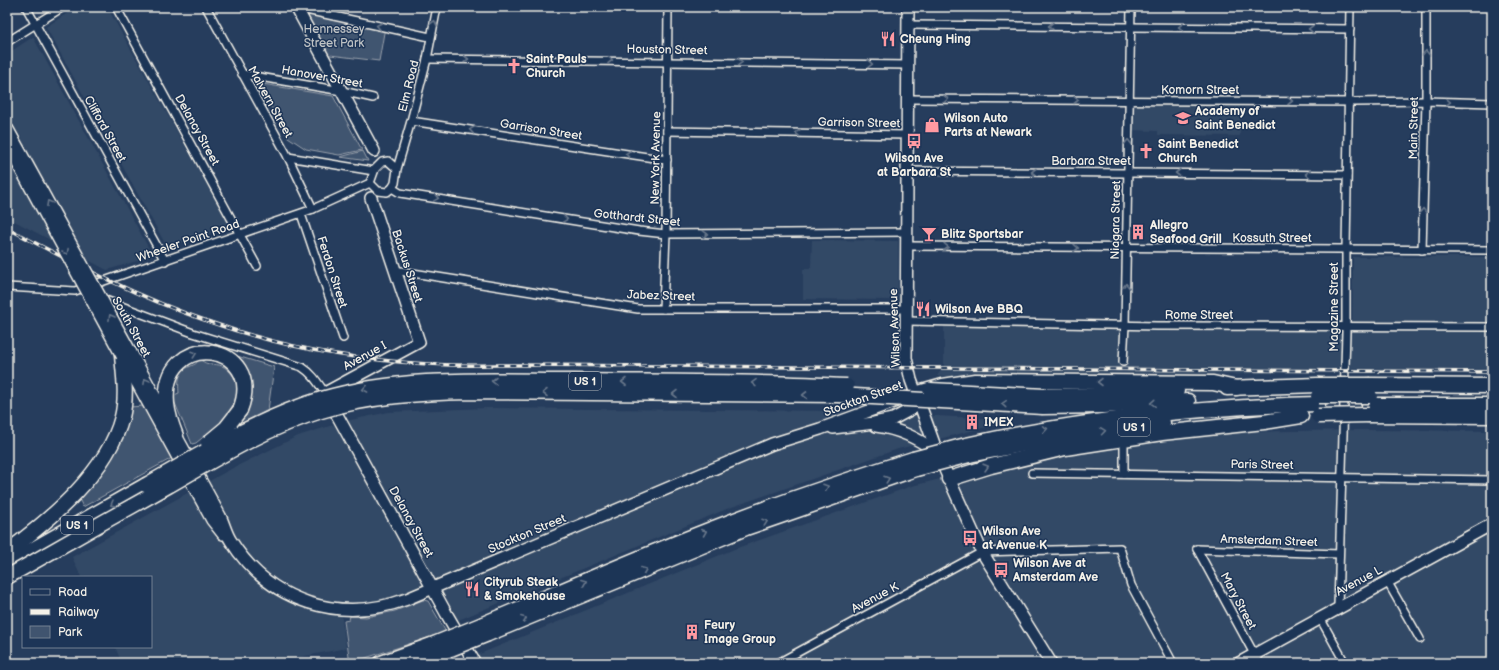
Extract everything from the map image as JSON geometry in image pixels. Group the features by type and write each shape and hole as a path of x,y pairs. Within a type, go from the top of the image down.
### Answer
{"highway":[{"path":"146,485 214,439 232,423 240,410 246,394 245,383 241,374 236,366 228,359 219,354 203,352 196,353 187,356 174,368 167,386 167,406 176,436"},
{"path":"7,552 50,518 89,477 104,457 113,441 122,416 125,392 126,354"},
{"name":"US 1","path":"7,564 237,435 290,411 351,392 408,383 498,381 810,384 1044,401 1236,388 1318,400 1370,400 1492,386"},
{"path":"917,399 943,386 975,381 1213,383 1236,388"},
{"path":"7,577 206,464 258,437 316,413 378,398 424,393 470,392 817,395 1044,401 1103,406 1254,397 1318,400"},
{"path":"1370,400 1492,396"},
{"path":"967,450 1053,427 1129,416 1318,400"},
{"name":"US 1","path":"436,649 486,629 663,548 728,522 830,485 967,450 1146,425 1238,418 1301,416 1318,400 1370,400 1492,416"},
{"path":"1370,400 1492,405"},
{"path":"949,479 1006,461 1072,447 1162,433 1264,422 1301,416"},
{"path":"381,663 436,649"},
{"path":"414,663 436,649"}],"main road":[{"name":"Wilson Avenue","path":"908,7 908,246 906,358 910,380 936,452 982,552 1051,663"},
{"path":"297,8 374,151"},
{"name":"South Street","path":"7,128 212,520 247,564"},
{"name":"South Street","path":"7,144 126,354 176,436 220,516 229,540"},
{"name":"Backus Street","path":"373,190 394,270 418,342"},
{"name":"Avenue I","path":"325,393 418,342"},
{"name":"Delancy Street","path":"325,393 474,663"},
{"name":"Stockton Street","path":"820,429 842,428 893,419 917,399"},
{"name":"Stockton Street","path":"247,564 265,581 284,593 305,602 336,609 362,609 385,606 433,589 772,444 917,399"},
{"path":"865,424 891,428 907,434 917,438 936,452"},
{"name":"Avenue L","path":"1239,663 1257,659 1338,607 1492,524"}],"street":[{"name":"Clifford Street","path":"26,7 165,261"},
{"path":"7,42 63,7"},
{"name":"Delancy Street","path":"116,7 257,266"},
{"name":"Malvern Street","path":"206,7 288,157 313,209"},
{"name":"Elm Road","path":"397,169 427,59 430,37 437,7"},
{"name":"New York Avenue","path":"663,309 666,234 668,7"},
{"name":"Niagara Street","path":"1123,362 1131,7"},
{"name":"Magazine Street","path":"1338,607 1343,477 1350,7"},
{"name":"Main Street","path":"1422,250 1426,101 1426,7"},
{"path":"297,8 430,37"},
{"path":"908,26 1350,29"},
{"name":"Houston Street","path":"427,59 908,65"},
{"name":"Hanover Street","path":"242,74 342,91 373,98"},
{"name":"Komorn Street","path":"908,99 1348,102 1426,101 1492,103"},
{"name":"Garrison Street","path":"411,121 667,160"},
{"name":"Garrison Street","path":"667,131 907,135"},
{"path":"374,151 397,169 395,184 387,192 373,190 376,168 374,151"},
{"path":"288,157 376,168"},
{"path":"376,168 382,162 388,161"},
{"name":"Barbara Street","path":"908,172 1347,175"},
{"name":"Gotthardt Street","path":"392,188 400,192 640,232 666,234 907,232"},
{"name":"Wheeler Point Road","path":"7,287 75,291 165,261 239,234 373,190"},
{"name":"Ferdon Street","path":"301,214 343,338"},
{"name":"Kossuth Street","path":"908,246 1126,249 1492,250"},
{"name":"Jabez Street","path":"394,270 638,309 906,309"},
{"path":"75,291 105,300 192,333 302,368 310,372 316,378 325,393"},
{"name":"Rome Street","path":"907,321 1125,325 1492,327"},
{"path":"1124,446 1124,474"},
{"name":"Paris Street","path":"1032,473 1492,480"},
{"path":"982,552 1120,548 1131,586 1174,663"},
{"name":"Amsterdam Street","path":"1197,549 1339,554"},
{"name":"Mary Street","path":"1197,549 1257,659"},
{"name":"Avenue K","path":"778,663 982,552"},
{"path":"1387,581 1420,639"},
{"path":"1320,618 1346,663"}],"shaded area":[{"path":"77,7 107,7 231,228 167,247 46,27"},
{"path":"33,37 153,256 107,270 7,217 7,148 22,139 7,114 7,54"},
{"name":"Academy of Saint Benedict","path":"1126,103 1240,105 1240,136 1158,135 1158,131 1126,130"},
{"path":"812,240 898,241 898,300 803,299 803,269 811,268"},
{"path":"1353,257 1492,257 1492,372 1300,371 1074,383 937,376 944,366 944,325 1298,327 1352,332"},
{"path":"488,408 837,411 1015,420 898,449 729,508 451,623 434,587 341,612 346,648 270,663 122,663 115,648 152,648 152,576 81,576 72,557 231,469 298,436 346,421 389,412"},
{"path":"1360,430 1492,431 1492,663 473,663 470,658 737,548 912,486 1013,461 1140,442 1241,432"}],"green space":[{"name":"Hennessey Street Park","path":"297,8 385,27 379,61 322,54"},
{"path":"257,83 333,96 362,150 339,155 306,149 288,137"},
{"path":"363,151 368,161 340,157"},
{"path":"237,356 274,367 268,410 240,424 238,423 250,399 250,386 247,372"},
{"path":"198,360 225,367 233,376 241,390 225,419 196,443 192,444 172,396 179,393 179,380 181,373 187,368 196,364"},
{"path":"143,406 172,458 83,507 78,497 130,407"},
{"path":"423,600 428,601 446,632 350,663 344,621 349,620 350,616 366,617 395,611"}],"railway":[{"path":"7,228 132,291 184,313 210,322 263,339 318,351 346,356 402,362 440,365 1492,372"}],"place":[{"name":"Cheung Hing","path":"888,39"},
{"name":"Saint Pauls Church","path":"514,66"},
{"name":"Academy of Saint Benedict","path":"1183,118"},
{"name":"Wilson Auto Parts at Newark","path":"932,125"},
{"name":"Wilson Ave at Barbara St","path":"914,141"},
{"name":"Saint Benedict Church","path":"1146,151"},
{"name":"Allegro Seafood Grill","path":"1138,232"},
{"name":"Blitz Sportsbar","path":"929,234"},
{"name":"Wilson Ave BBQ","path":"923,309"},
{"name":"IMEX","path":"972,422"},
{"name":"Wilson Ave at Avenue K","path":"970,538"},
{"name":"Wilson Ave at Amsterdam Ave","path":"1001,570"},
{"name":"Cityrub Steak & Smokehouse","path":"472,589"},
{"name":"Feury Image Group","path":"692,632"}]}
